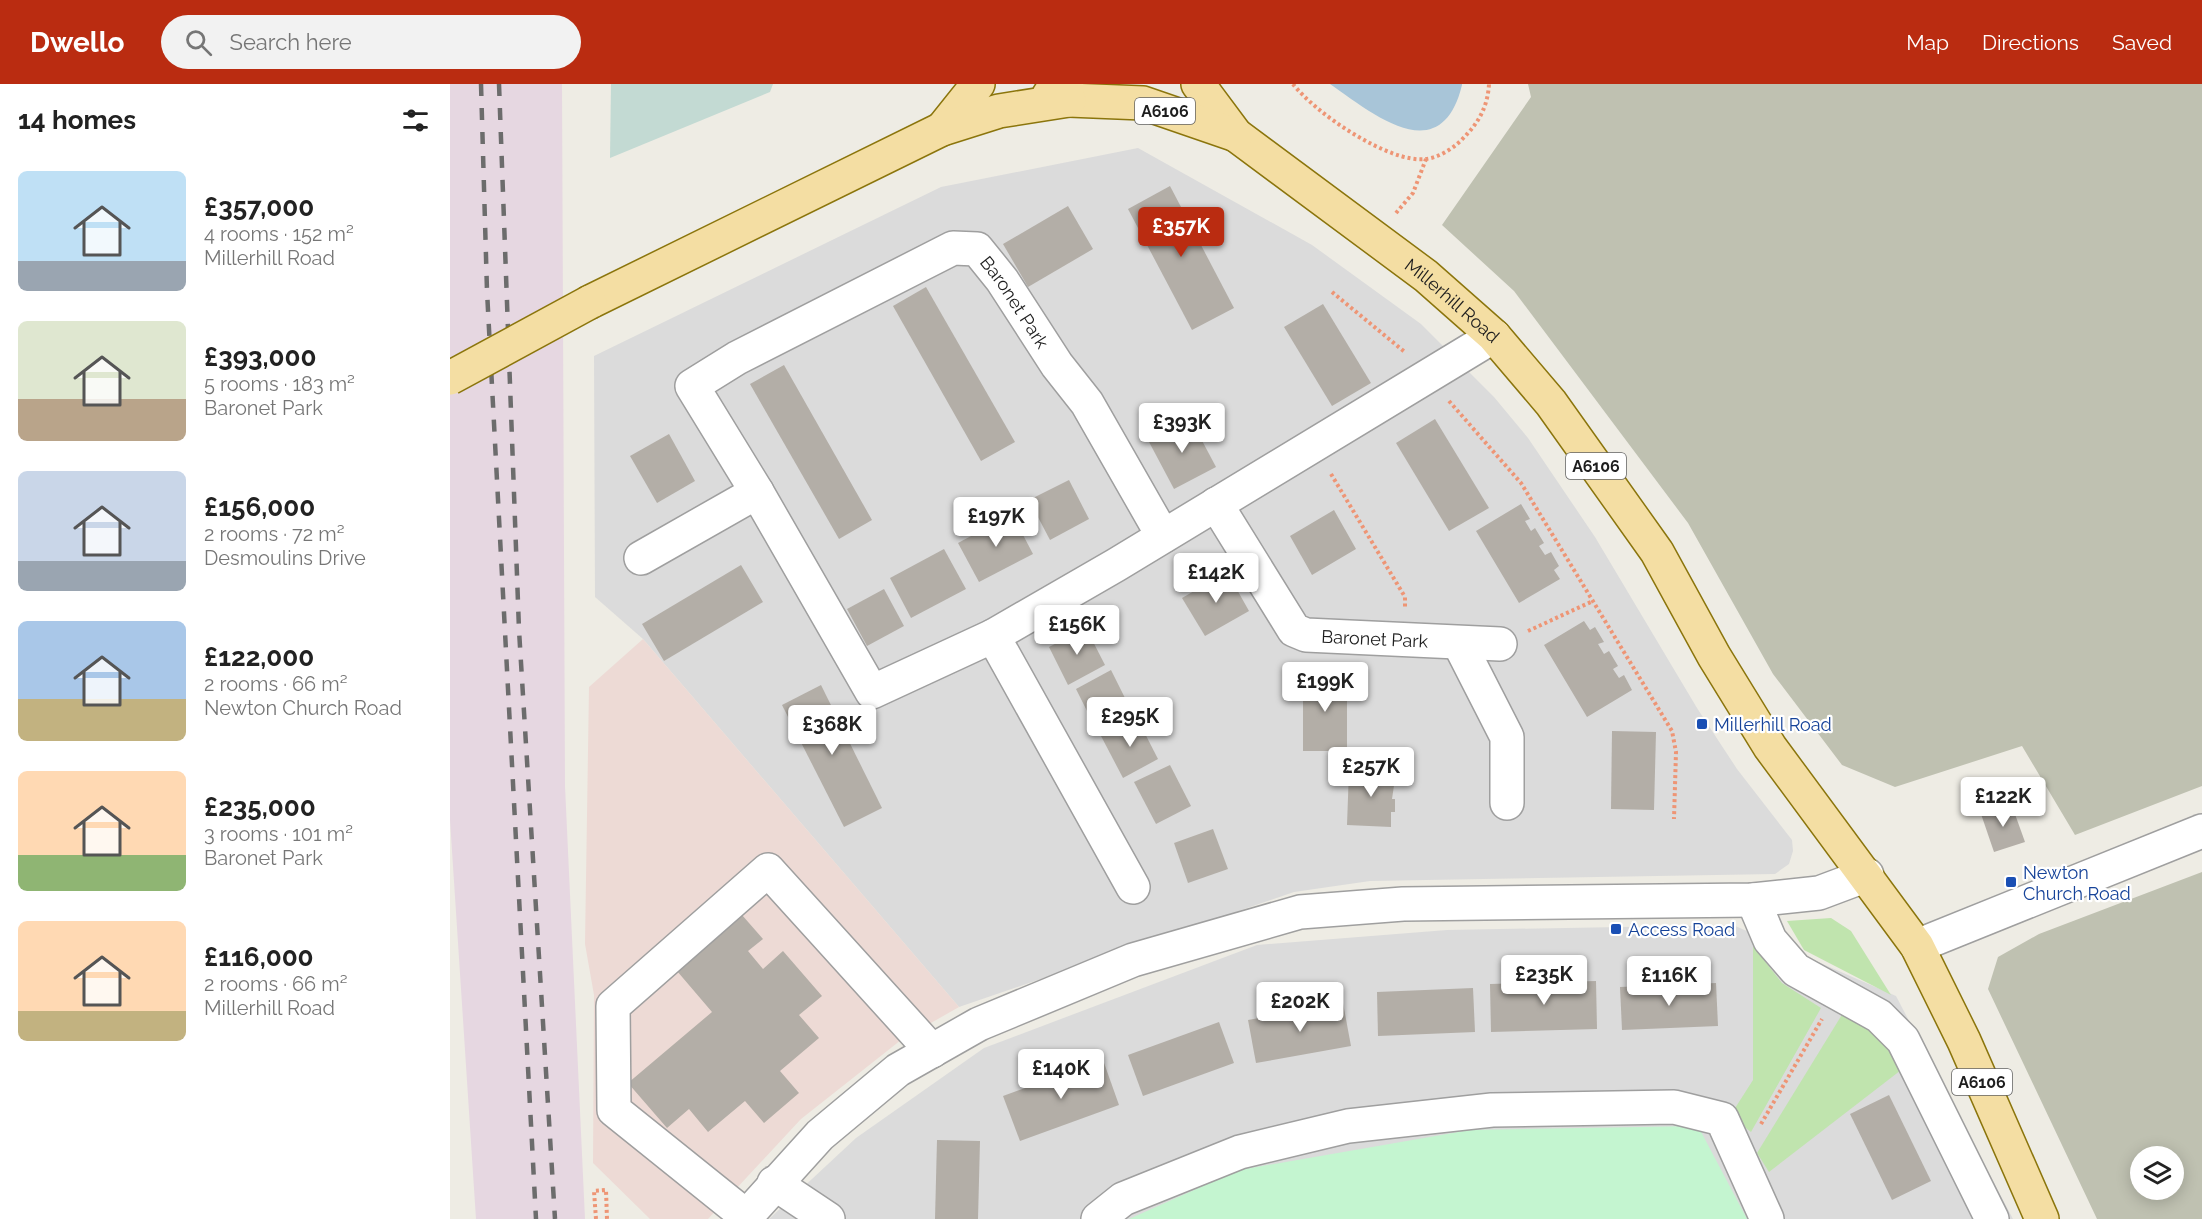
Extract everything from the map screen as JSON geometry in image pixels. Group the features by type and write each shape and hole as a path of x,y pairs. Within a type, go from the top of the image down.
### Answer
{"main road":[{"path":"942,129 978,84"},
{"name":"Millerhill Road","path":"1028,84 1046,94 1081,100 1143,103 1236,135"},
{"name":"A6106","path":"1081,100 1114,92 1125,84"},
{"name":"Millerhill Road","path":"1198,84 1236,135 1426,276 1494,336 1551,403 1657,552 1714,656 1770,747 1867,875 1917,946 1964,1041 2042,1219"},
{"path":"450,378 590,302 942,129 999,111 1081,100"}],"street":[{"name":"Baronet Park","path":"757,492 692,386 737,358 953,248 977,249 1002,280 1057,365 1087,403 1163,536"},
{"path":"641,558 757,492 872,692 993,636 1116,565 1494,336"},
{"name":"Baronet Park","path":"1216,504 1294,630 1306,635 1500,644"},
{"path":"993,636 1133,887"},
{"path":"1459,643 1507,737 1507,803"},
{"path":"1917,946 2202,831"},
{"path":"932,1051 768,870 613,1006 614,1110 745,1218 774,1183 820,1136 898,1070 932,1051 979,1024 1133,960 1300,912 1403,904 1754,900 1819,893 1867,875"},
{"path":"1754,900 1770,940 1796,970 1879,1016 1903,1040 1992,1219"},
{"path":"1098,1219 1123,1199 1240,1152 1348,1126 1492,1110 1674,1107 1722,1119 1767,1219"},
{"path":"774,1183 828,1219"}],"path":[{"path":"1293,84 1302,97 1366,142 1395,155 1426,159 1457,146 1481,119 1489,84"},
{"path":"1375,238 1413,193 1426,159"},
{"path":"1332,292 1414,359 1521,483 1672,730 1676,752 1674,819"},
{"path":"1313,445 1405,597 1404,640"},
{"path":"1500,644 1593,601"},
{"path":"1739,1161 1837,994"},
{"path":"596,1219 594,1191 606,1190 607,1219"}],"shaded area":[{"path":"450,84 562,84 565,786 585,1219 476,1219 450,820"},
{"path":"611,84 773,84 770,92 610,158"},
{"path":"1330,84 1462,85 1452,111 1439,125 1422,130 1404,128 1385,120"},
{"path":"1528,84 2202,84 2202,786 2075,835 2022,746 1895,787 1842,765 1773,674 1688,523 1514,291 1442,225 1531,97"},
{"path":"1138,148 1312,245 1421,324 1494,397 1528,438 1595,537 1697,708 1737,769 1792,840 1793,851 1789,864 1775,874 1370,881 1294,892 959,1007 643,639 595,597 594,356 941,187"},
{"path":"643,639 959,1007 901,1040 801,1119 708,1219 650,1219 593,1163 594,995 585,944 589,687"},
{"path":"2202,872 2202,1219 2097,1219 1988,989 1998,957 2039,934"},
{"path":"1733,925 1896,996 2013,1219 769,1219 856,1138 984,1048 1257,945 1447,930"}],"green space":[{"path":"1831,918 1851,931 1891,995 1804,950 1787,921"},
{"path":"1753,946 1782,983 1821,1008 1751,1132 1730,1116 1753,1080"},
{"path":"1843,1013 1886,1040 1905,1067 1769,1172 1757,1153"},
{"path":"1698,1126 1747,1219 1129,1219 1239,1170 1470,1130"}],"building":[{"path":"1170,186 1234,308 1192,330 1128,209"},
{"path":"1068,206 1093,249 1028,287 1003,244"},
{"path":"926,287 1015,442 981,461 893,306"},
{"path":"1323,304 1371,383 1332,406 1284,327"},
{"path":"784,365 872,520 839,539 750,384"},
{"path":"1190,418 1216,467 1174,489 1148,440"},
{"path":"1435,419 1489,508 1449,531 1396,443"},
{"path":"669,434 695,481 657,503 630,456"},
{"path":"1069,480 1089,519 1050,540 1029,500"},
{"path":"1521,504 1530,519 1525,521 1531,531 1535,528 1544,543 1539,546 1545,555 1551,552 1559,566 1554,570 1560,579 1519,603 1476,531"},
{"path":"1334,510 1356,549 1312,575 1290,536"},
{"path":"1012,514 1033,554 979,582 958,543"},
{"path":"944,549 966,589 911,618 890,578"},
{"path":"741,565 763,602 664,661 642,624"},
{"path":"1227,572 1249,611 1205,636 1182,598"},
{"path":"884,589 904,626 867,646 847,609"},
{"path":"1584,621 1590,630 1595,627 1604,642 1598,644 1604,654 1609,651 1618,666 1613,669 1619,678 1624,675 1632,690 1587,717 1544,645"},
{"path":"1086,628 1105,665 1068,685 1049,647"},
{"path":"1111,670 1132,712 1097,731 1076,689"},
{"path":"1303,674 1347,675 1347,751 1303,751"},
{"path":"821,685 882,808 844,827 782,705"},
{"path":"1137,718 1158,759 1123,778 1101,736"},
{"path":"1612,731 1656,732 1654,810 1611,809"},
{"path":"1170,765 1191,806 1156,824 1134,782"},
{"path":"1349,770 1396,772 1392,799 1395,799 1395,812 1391,812 1391,827 1347,825"},
{"path":"2011,803 2025,842 1994,852 1981,814"},
{"path":"1213,829 1228,869 1188,883 1174,843"},
{"path":"742,915 763,939 748,951 763,969 783,951 822,996 799,1015 819,1038 780,1071 799,1093 764,1123 745,1101 708,1132 689,1109 667,1128 628,1083 712,1012 677,971"},
{"path":"1596,981 1597,1029 1491,1032 1490,984"},
{"path":"1716,983 1718,1026 1622,1030 1620,987"},
{"path":"1473,988 1475,1032 1378,1036 1377,992"},
{"path":"1343,1003 1351,1046 1256,1063 1248,1020"},
{"path":"1219,1022 1234,1063 1143,1096 1128,1055"},
{"path":"1103,1060 1119,1105 1020,1141 1003,1096"},
{"path":"1889,1095 1931,1181 1892,1200 1850,1114"},
{"path":"937,1140 980,1141 978,1219 935,1219"}],"railway":[{"path":"481,84 487,291 536,1219"},
{"path":"499,84 519,630 555,1219"}],"place":[{"name":"Millerhill Road","path":"1702,724"},
{"name":"Newton Church Road","path":"2011,882"},
{"name":"Access Road","path":"1616,929"}]}
